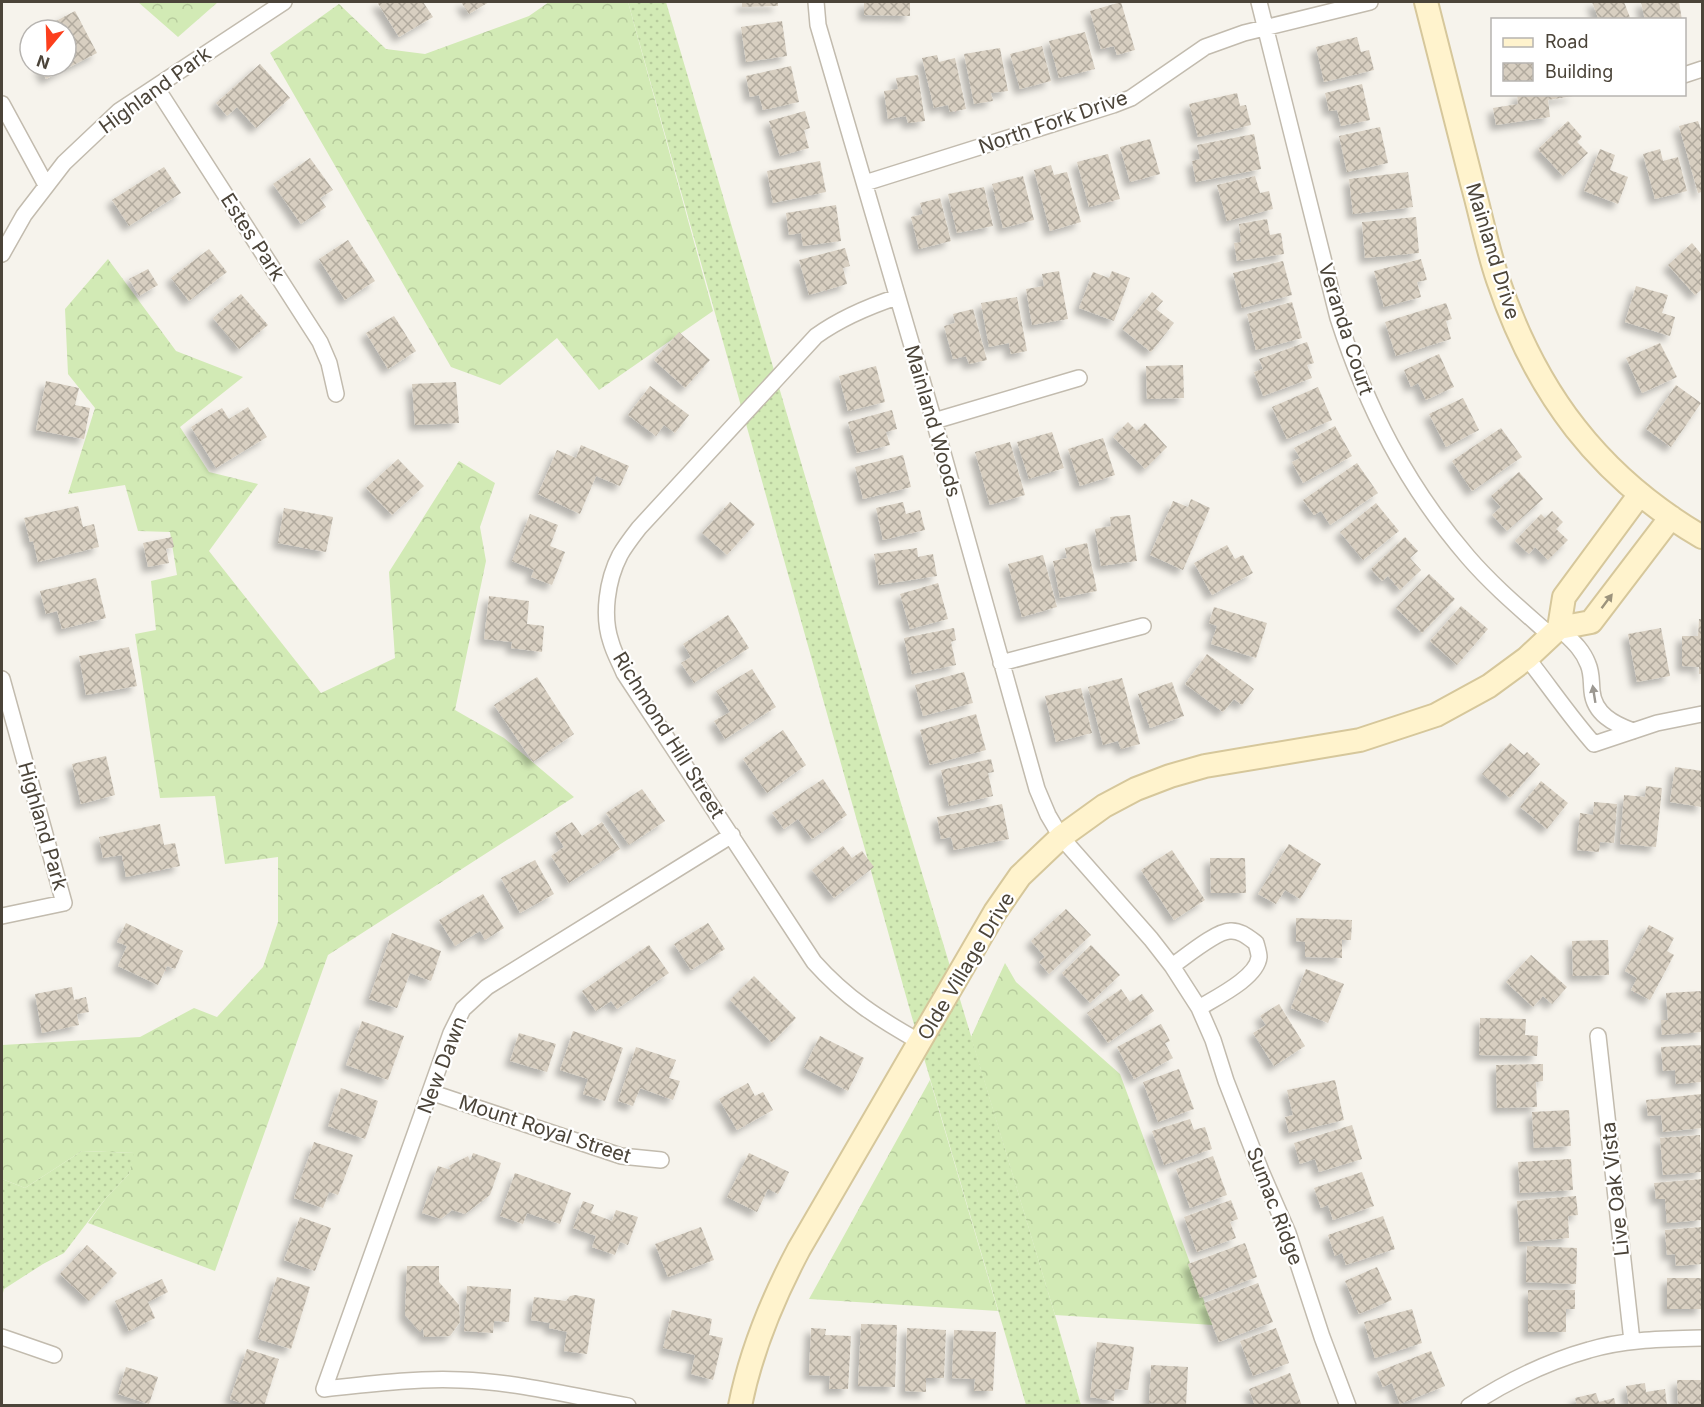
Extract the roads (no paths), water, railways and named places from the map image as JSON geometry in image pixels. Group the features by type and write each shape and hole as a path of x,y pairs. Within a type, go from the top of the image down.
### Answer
{"street":[{"name":"Highland Park","path":"2,254 24,215 64,163 119,111 284,2"},
{"name":"Mainland Woods","path":"816,2 818,24 1037,789 1061,837"},
{"name":"Veranda Court","path":"1259,2 1338,318 1354,368 1374,414 1414,486 1468,557 1492,583 1581,650 1592,678 1592,693 1596,706 1605,717 1618,726 1633,731"},
{"name":"North Fork Drive","path":"864,183 1131,98 1205,47 1266,27 1370,2"},
{"name":"Mainland Drive","path":"1426,2 1497,277 1526,352 1548,391 1581,437 1640,494 1702,537"},
{"path":"1686,74 1702,69"},
{"name":"Estes Park","path":"156,87 320,342 329,363 336,394"},
{"path":"2,104 46,185"},
{"name":"Richmond Hill Street","path":"897,297 835,322 808,344 639,528 620,554 615,566 608,590 607,616 610,641 624,673 732,835 799,941 831,981 850,998 920,1042"},
{"path":"933,421 1079,378"},
{"path":"1640,494 1564,597 1555,632 1591,622 1671,517"},
{"path":"1001,663 1143,626"},
{"name":"Olde Village Drive","path":"740,1406 761,1330 783,1278 995,912 1020,876 1061,837 1104,806 1136,789 1170,776 1204,766 1359,740 1436,715 1489,686 1527,658 1555,632"},
{"path":"1527,658 1572,719 1594,744 1666,721 1702,714"},
{"name":"Highland Park","path":"2,679 64,903 2,916"},
{"name":"New Dawn","path":"628,1406 509,1385 463,1380 418,1379 324,1389 451,1033 463,1009 474,996 732,835"},
{"name":"Sumac Ridge","path":"1061,837 1172,966 1199,1008 1214,1040 1230,1091 1288,1233 1322,1337 1348,1406"},
{"path":"1172,966 1228,930 1242,933 1256,943 1259,958 1251,972 1234,987 1199,1008"},
{"name":"Live Oak Vista","path":"1598,1036 1632,1341"},
{"name":"Mount Royal Street","path":"430,1092 621,1156 661,1160"},
{"path":"2,1337 54,1355"},
{"path":"1468,1406 1521,1376 1590,1349 1632,1341 1702,1338"}]}
